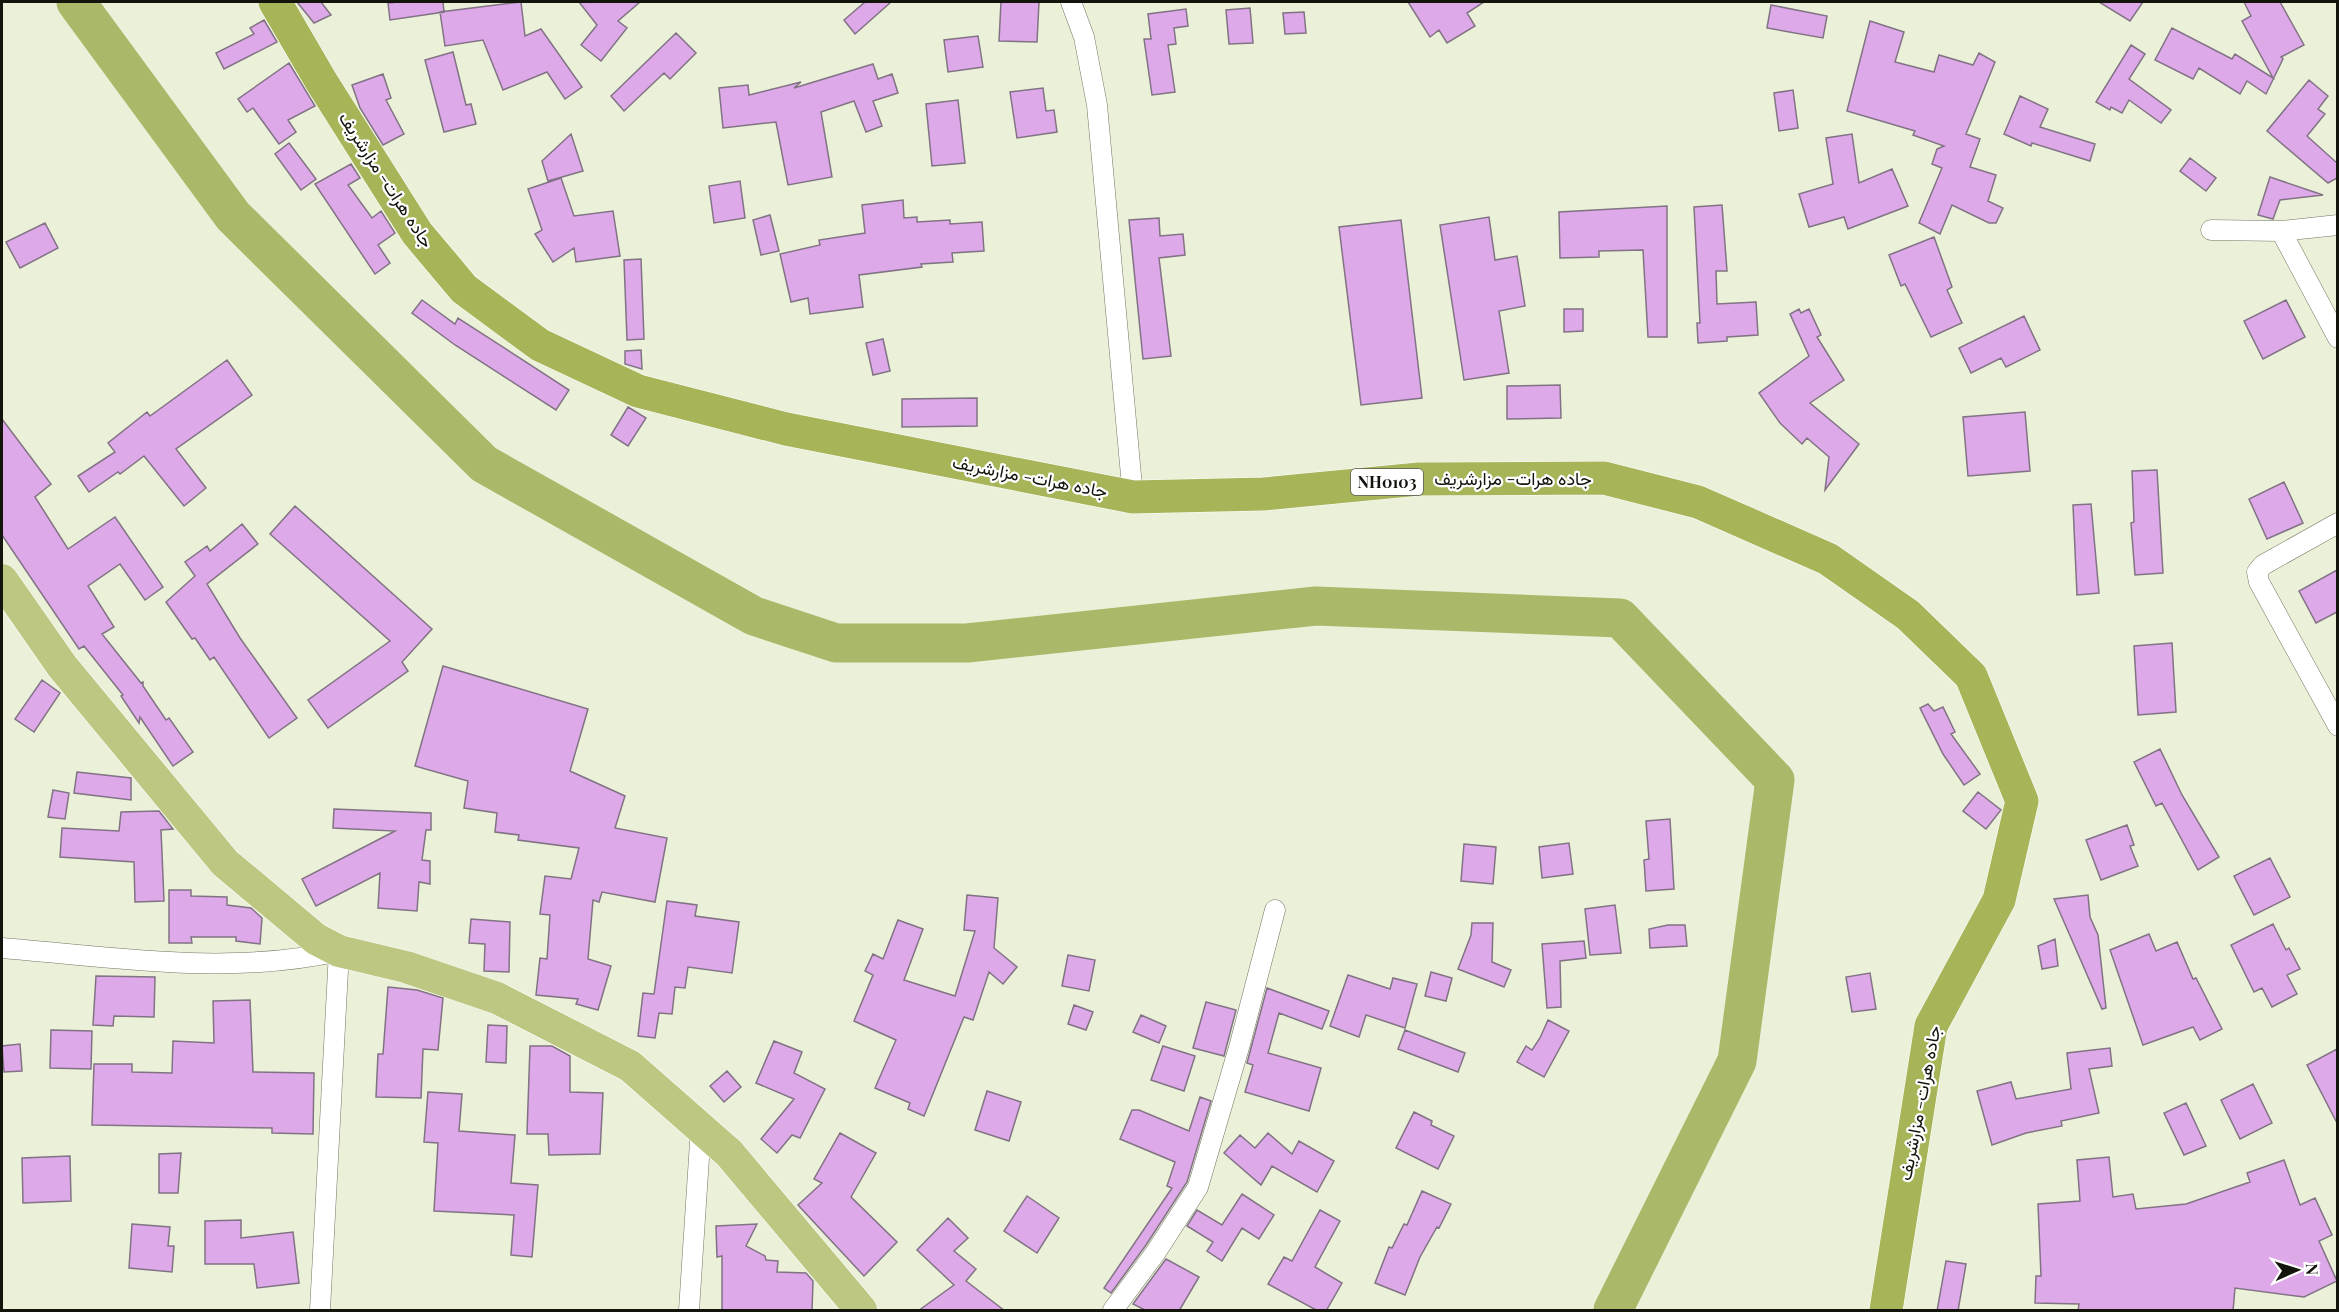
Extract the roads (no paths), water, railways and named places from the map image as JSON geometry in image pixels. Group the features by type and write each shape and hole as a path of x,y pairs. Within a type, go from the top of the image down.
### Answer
{"highway":[{"name":"جاده هرات- مزارشریف","path":"275,2 417,233 464,289 540,345 638,391 786,429 1132,496 1264,494 1419,479 1604,478 1698,502 1828,559 1908,615 1971,676 2022,801 1999,900 1931,1026 1886,1311"}],"main road":[{"path":"2,580 62,666 225,864 316,939 339,951 406,967 497,998 630,1066 729,1154 861,1311"}],"street":[{"path":"1071,2 1084,37 1097,105 1121,348 1132,496"},
{"path":"2211,230 2281,231 2337,225"},
{"path":"2281,231 2337,338"},
{"path":"2337,523 2263,565 2257,572 2259,582 2337,726"},
{"path":"1113,1311 1156,1252 1198,1187 1240,1044 1275,910"},
{"path":"2,948 179,963 298,961 339,951 320,1311"},
{"path":"689,1311 701,1127"}],"waterway":[{"path":"76,2 233,216 484,464 754,616 836,643 967,643 1316,606 1620,618 1775,780 1737,1061 1613,1310"}]}
